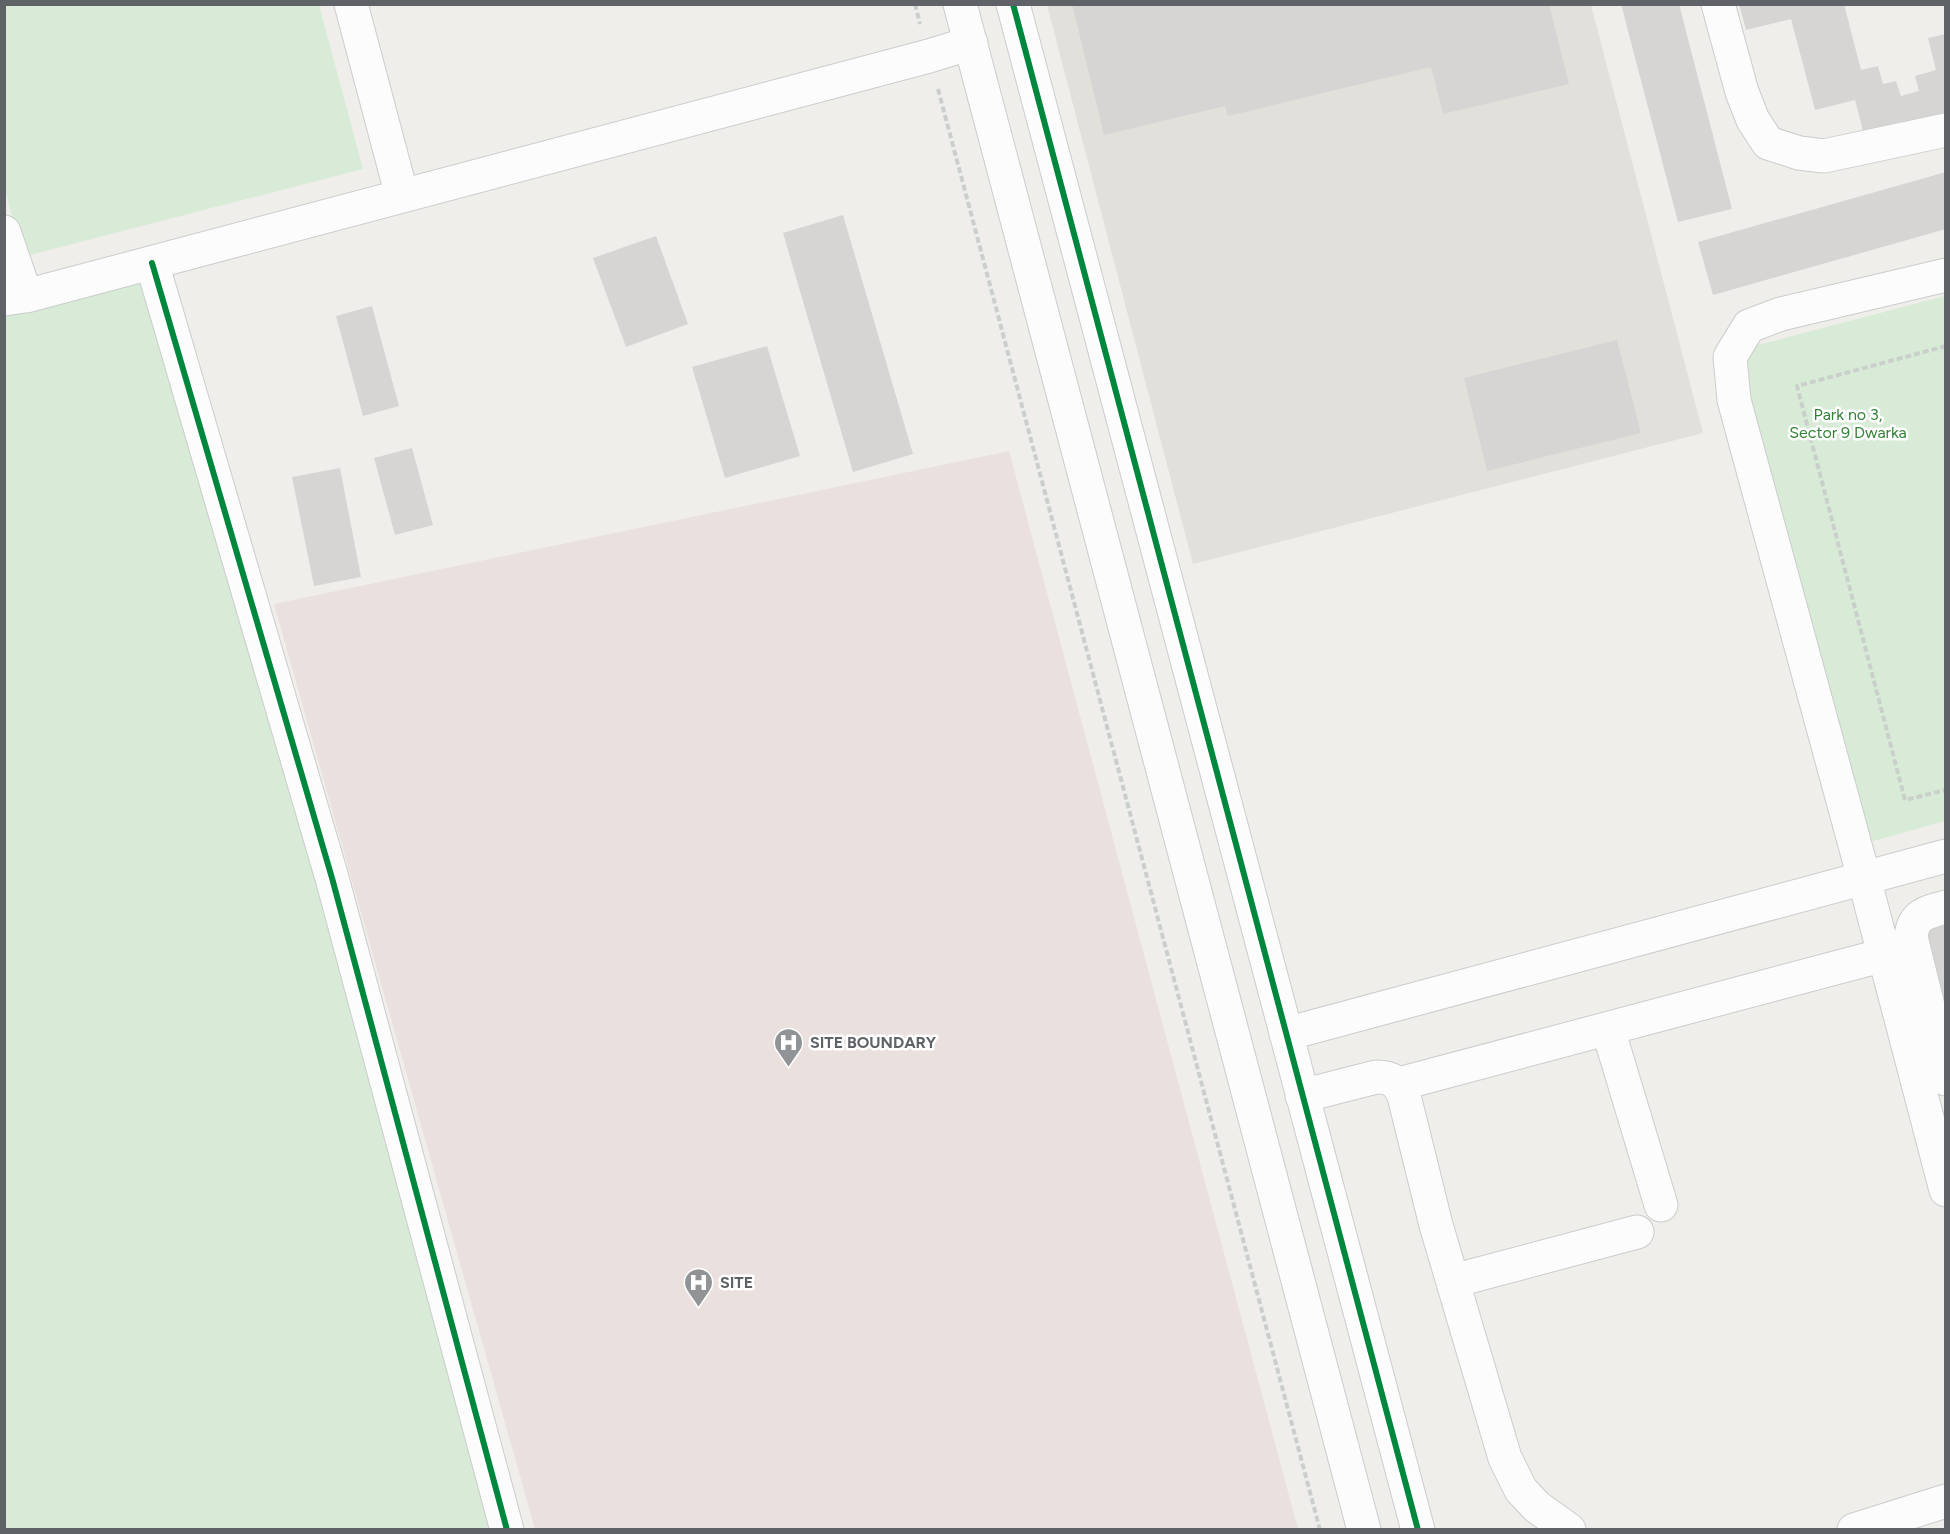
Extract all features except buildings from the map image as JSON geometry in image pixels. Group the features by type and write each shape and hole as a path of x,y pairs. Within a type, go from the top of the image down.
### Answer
{"street":[{"path":"351,4 402,196"},
{"path":"960,4 1364,1530"},
{"path":"1013,4 1418,1530"},
{"path":"1718,4 1742,92 1753,120 1768,143 1799,153 1824,156 1946,130"},
{"path":"4,232 15,298 971,43"},
{"path":"152,263 332,878 507,1530"},
{"path":"1946,275 1781,314 1749,326 1730,357 1734,400 1946,1190"},
{"path":"1286,1034 1946,856"},
{"path":"1944,1066 1911,937 1914,923 1919,917 1926,912 1946,908"},
{"path":"1399,1084 1884,955"},
{"path":"1619,1026 1670,1202"},
{"path":"1302,1096 1376,1077 1388,1077 1399,1084 1436,1225 1505,1458 1521,1490 1537,1507 1569,1530"},
{"path":"1453,1281 1637,1232"},
{"path":"1854,1530 1946,1501"}],"path":[{"path":"915,4 1320,1530"},
{"path":"1946,346 1797,386 1905,800 1946,790"}],"shaded area":[{"path":"1047,5 1591,5 1703,433 1193,564"},
{"name":"SITE BOUNDARY","path":"1009,451 1298,1529 535,1529 274,604"}],"green space":[{"path":"4,5 319,5 363,169 22,257 5,189"},
{"path":"152,263 506,1529 5,1530 5,292"},
{"name":"Park no 3, Sector 9 Dwarka","path":"1945,296 1945,821 1866,843 1727,353"}],"cycle path":[{"path":"1013,4 1418,1530"},
{"path":"152,263 332,878 507,1530"}],"place":[{"name":"SITE BOUNDARY","path":"789,1068"},
{"name":"SITE","path":"699,1308"}]}
